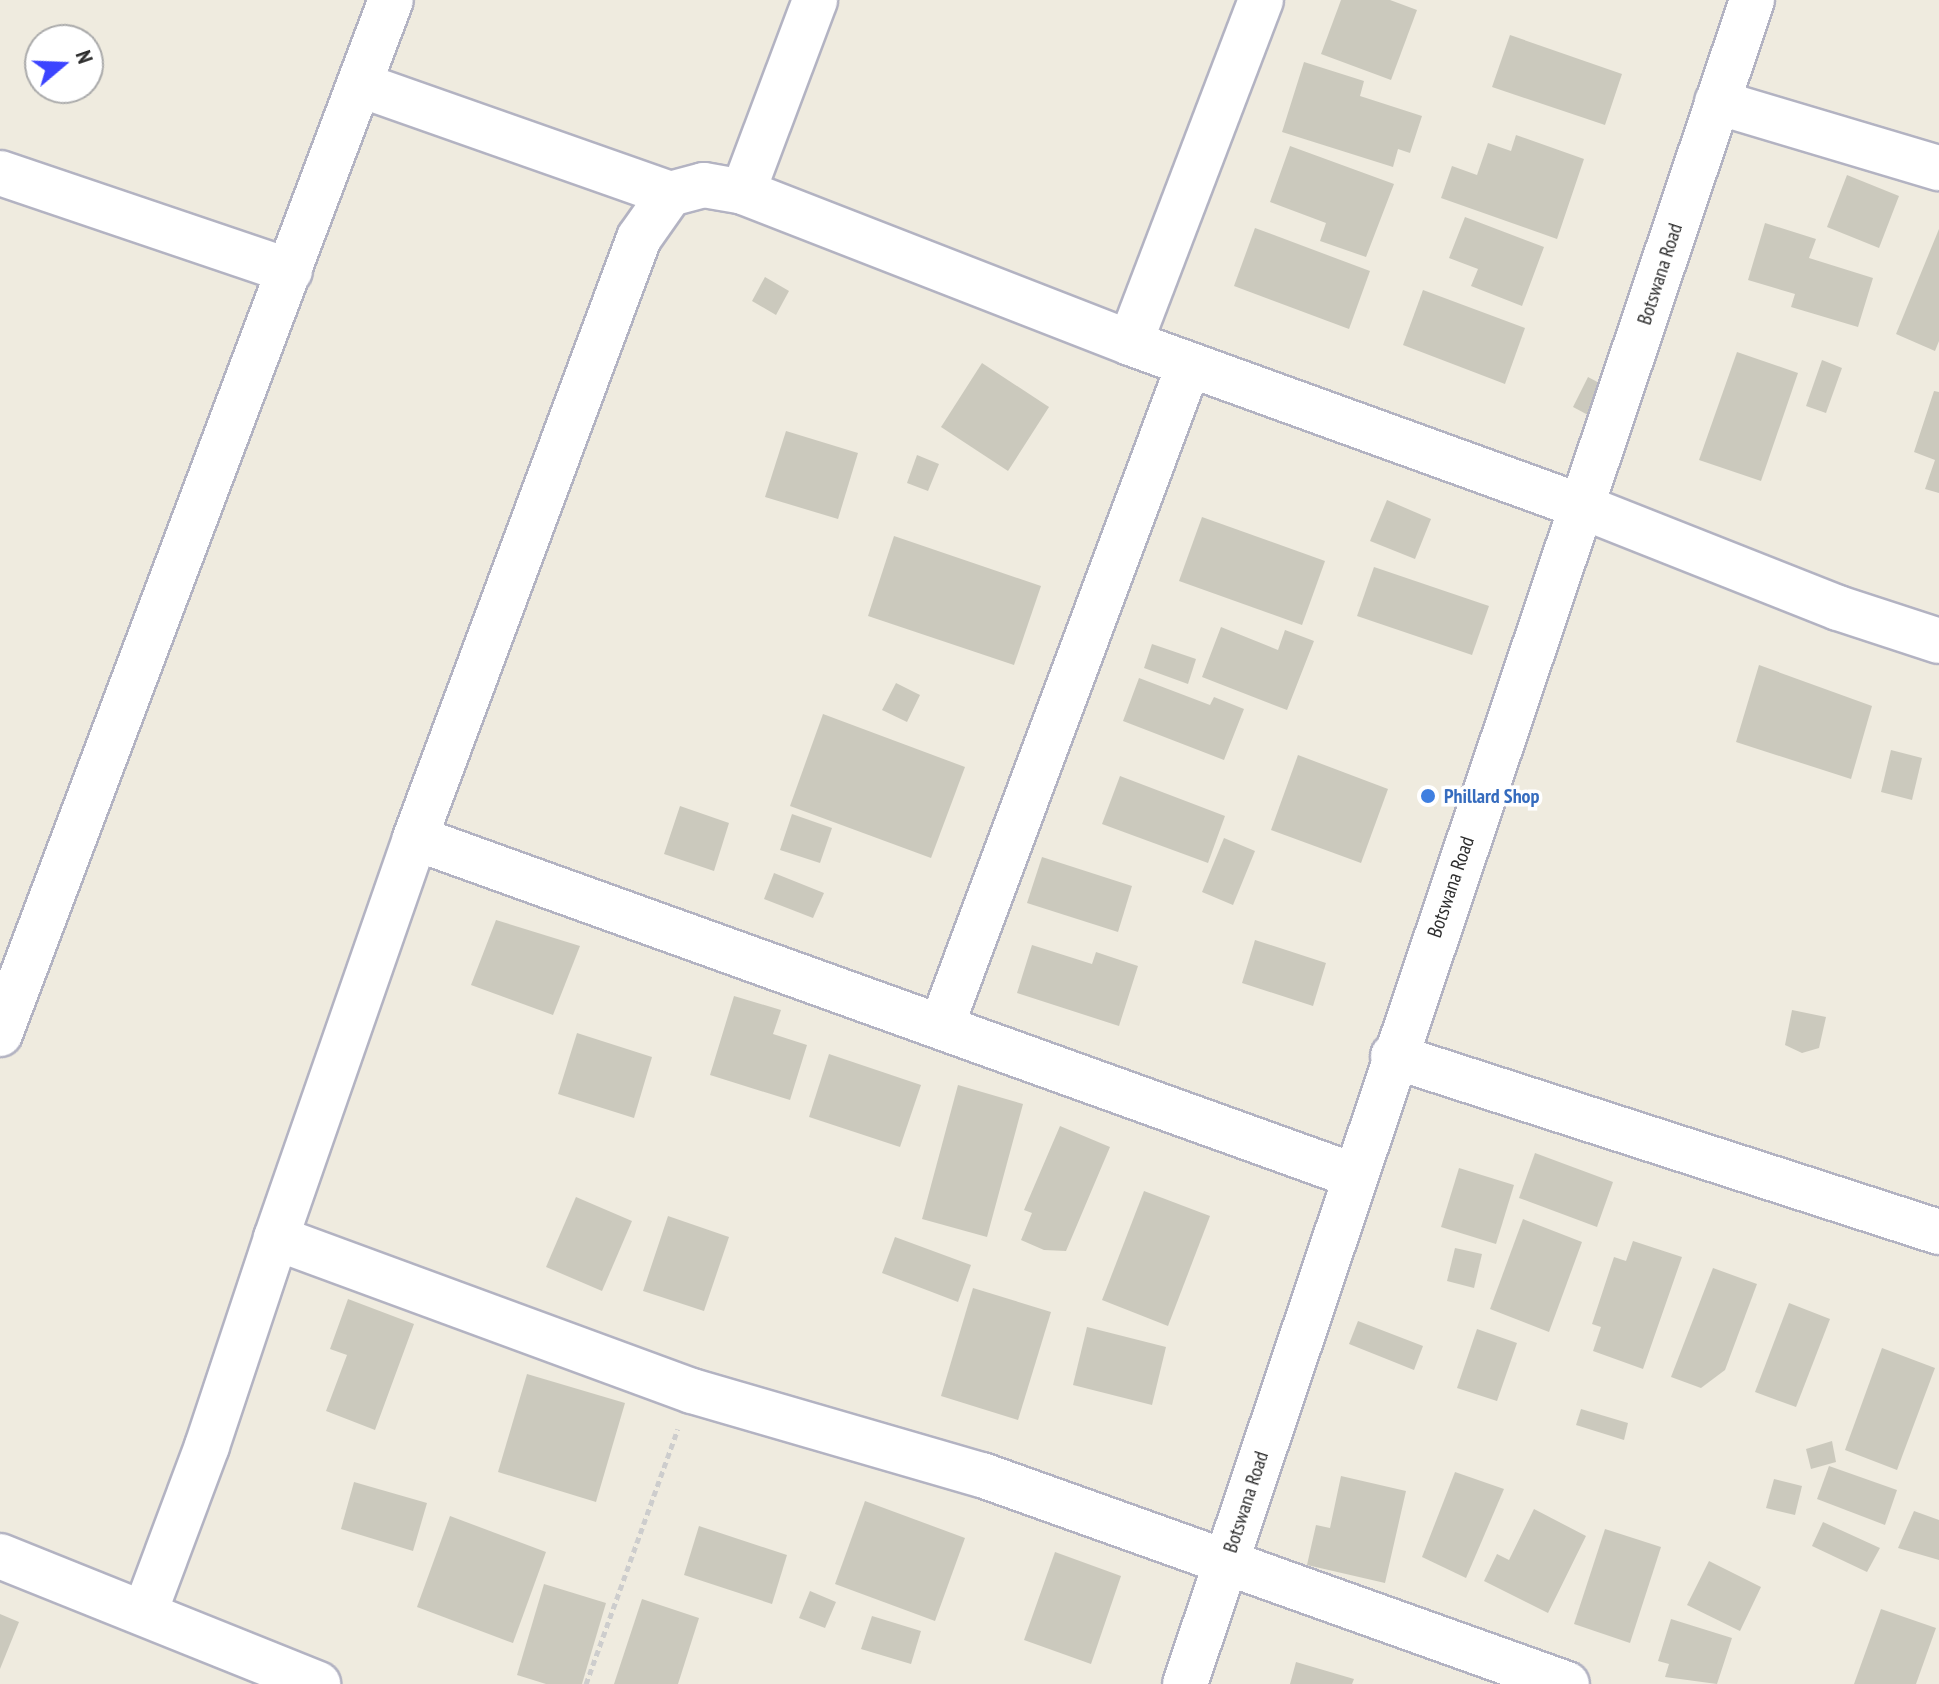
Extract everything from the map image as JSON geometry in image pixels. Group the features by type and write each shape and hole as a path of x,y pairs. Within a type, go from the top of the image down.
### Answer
{"street":[{"path":"0,1034 391,0"},
{"path":"743,192 815,0"},
{"path":"1130,343 1261,0"},
{"name":"Botswana Road","path":"1185,1684 1352,1175 1583,507 1752,0"},
{"path":"361,85 670,194 704,185 743,192 1188,367 1583,507 1838,608 1939,641"},
{"path":"1717,102 1939,168"},
{"path":"0,173 290,271"},
{"path":"145,1612 207,1446 415,838 639,238 670,194"},
{"path":"941,1027 1188,367"},
{"path":"415,838 1352,1175"},
{"path":"1393,1056 1939,1232"},
{"path":"276,1238 692,1391 982,1475 1567,1684"},
{"path":"0,1556 318,1684"}],"path":[{"path":"586,1684 692,1391"}],"building":[{"path":"1341,0 1390,0 1417,10 1391,80 1321,54"},
{"path":"1510,35 1622,74 1605,125 1492,87"},
{"path":"1304,62 1364,81 1360,96 1422,116 1410,153 1398,149 1393,167 1282,132"},
{"path":"1516,135 1584,159 1557,239 1441,198 1452,166 1477,175 1488,143 1511,151"},
{"path":"1290,146 1394,184 1366,257 1320,241 1326,223 1270,202"},
{"path":"1847,175 1899,196 1879,248 1827,227"},
{"path":"1465,217 1544,247 1522,306 1471,286 1478,269 1449,258"},
{"path":"1765,223 1816,239 1809,258 1873,278 1858,327 1791,307 1795,294 1748,280"},
{"path":"1255,228 1370,271 1349,329 1234,286"},
{"path":"1939,229 1939,341 1935,351 1896,334"},
{"path":"765,277 789,291 776,315 752,301"},
{"path":"1423,290 1525,328 1505,384 1403,345"},
{"path":"1737,352 1798,373 1761,481 1699,460"},
{"path":"1822,360 1842,368 1826,413 1806,406"},
{"path":"982,363 1049,407 1008,471 941,427"},
{"path":"1588,377 1605,386 1590,416 1573,407"},
{"path":"1934,391 1939,392 1939,493 1925,489 1935,460 1914,452"},
{"path":"786,431 858,453 838,519 765,497"},
{"path":"917,455 939,464 928,491 907,483"},
{"path":"1387,500 1431,519 1415,559 1370,541"},
{"path":"1202,517 1325,561 1302,625 1179,581"},
{"path":"894,536 1041,586 1014,665 868,616"},
{"path":"1374,567 1489,606 1472,655 1357,616"},
{"path":"1221,627 1278,650 1285,630 1314,641 1287,710 1202,677"},
{"path":"1152,644 1196,659 1188,684 1144,668"},
{"path":"1759,665 1872,706 1851,779 1736,742"},
{"path":"1139,678 1210,705 1214,697 1244,709 1224,760 1123,721"},
{"path":"896,683 920,695 907,722 882,710"},
{"path":"823,714 965,767 931,858 790,806"},
{"path":"1891,750 1922,758 1912,800 1881,792"},
{"path":"1298,755 1388,789 1361,863 1271,830"},
{"path":"1120,776 1225,816 1208,863 1102,824"},
{"path":"680,806 729,823 714,871 664,854"},
{"path":"792,814 832,828 820,863 780,850"},
{"path":"1224,838 1255,851 1233,905 1202,892"},
{"path":"1042,857 1132,886 1118,932 1027,903"},
{"path":"774,873 824,893 813,918 764,899"},
{"path":"496,920 580,946 553,1015 471,985"},
{"path":"1255,940 1326,963 1313,1006 1242,983"},
{"path":"1032,945 1092,964 1096,952 1138,966 1119,1026 1017,993"},
{"path":"734,996 781,1010 773,1034 807,1045 790,1100 710,1075"},
{"path":"1792,1010 1826,1017 1819,1048 1802,1053 1785,1045"},
{"path":"577,1033 652,1057 634,1118 558,1094"},
{"path":"829,1054 921,1085 900,1147 809,1117"},
{"path":"958,1085 1023,1104 987,1237 922,1219"},
{"path":"1060,1126 1110,1147 1066,1251 1044,1250 1021,1240 1032,1213 1024,1210"},
{"path":"1535,1153 1613,1182 1597,1227 1519,1198"},
{"path":"1459,1168 1514,1185 1496,1244 1441,1227"},
{"path":"1144,1191 1210,1216 1168,1326 1102,1300"},
{"path":"576,1197 632,1221 602,1291 546,1267"},
{"path":"668,1216 729,1237 704,1311 643,1291"},
{"path":"1523,1219 1582,1242 1549,1332 1490,1309"},
{"path":"895,1237 971,1265 958,1302 882,1273"},
{"path":"1633,1241 1682,1257 1643,1369 1593,1351 1601,1327 1592,1324 1614,1257 1626,1261"},
{"path":"1455,1248 1482,1254 1474,1288 1447,1281"},
{"path":"1713,1268 1757,1284 1725,1370 1701,1388 1671,1377"},
{"path":"973,1288 1051,1312 1018,1420 941,1396"},
{"path":"348,1299 414,1324 375,1430 326,1411 347,1355 330,1349"},
{"path":"1789,1303 1830,1319 1796,1407 1755,1392"},
{"path":"1358,1321 1423,1346 1414,1370 1349,1344"},
{"path":"1087,1327 1166,1347 1152,1405 1073,1385"},
{"path":"1477,1329 1517,1343 1497,1401 1457,1388"},
{"path":"1882,1348 1935,1368 1897,1470 1845,1450"},
{"path":"527,1374 625,1403 596,1502 498,1472"},
{"path":"1581,1409 1628,1423 1624,1440 1576,1425"},
{"path":"1832,1441 1836,1462 1811,1469 1806,1449"},
{"path":"1829,1466 1897,1490 1885,1525 1817,1499"},
{"path":"1455,1472 1504,1489 1466,1578 1422,1557"},
{"path":"1341,1476 1406,1491 1385,1583 1307,1565 1316,1525 1330,1528"},
{"path":"1774,1479 1802,1486 1795,1515 1766,1508"},
{"path":"354,1482 427,1503 413,1551 341,1529"},
{"path":"865,1501 965,1538 935,1621 835,1584"},
{"path":"1534,1509 1586,1536 1548,1613 1484,1581 1497,1554 1509,1560"},
{"path":"1914,1511 1939,1520 1939,1560 1898,1548"},
{"path":"450,1516 546,1552 513,1643 417,1607"},
{"path":"1823,1522 1880,1548 1867,1572 1812,1546"},
{"path":"699,1526 787,1555 772,1604 684,1575"},
{"path":"1605,1529 1661,1547 1630,1643 1574,1624"},
{"path":"1055,1552 1121,1576 1091,1664 1024,1640"},
{"path":"1709,1561 1761,1587 1740,1631 1687,1605"},
{"path":"544,1584 606,1603 582,1684 546,1684 517,1675"},
{"path":"810,1591 836,1602 825,1628 799,1618"},
{"path":"642,1599 699,1618 678,1684 614,1684"},
{"path":"1881,1609 1936,1628 1916,1684 1854,1684"},
{"path":"0,1614 19,1622 0,1669"},
{"path":"872,1616 921,1631 911,1664 861,1649"},
{"path":"1671,1619 1732,1638 1717,1684 1665,1677 1669,1664 1658,1661"},
{"path":"1296,1662 1354,1679 1352,1684 1290,1684"}],"place":[{"name":"Phillard Shop","path":"1428,796"}]}
